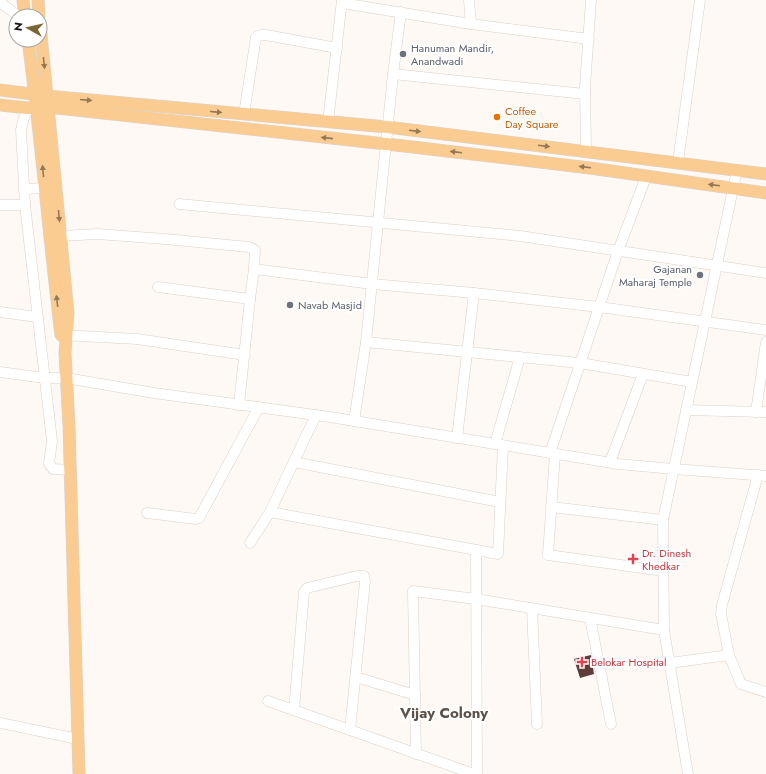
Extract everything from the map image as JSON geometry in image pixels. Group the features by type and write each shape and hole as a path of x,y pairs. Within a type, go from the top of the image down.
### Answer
{"main road":[{"path":"29,48 35,94 40,105 61,236 68,314 64,336"},
{"path":"40,48 40,105 44,188 65,353 79,774"},
{"path":"0,90 35,94"},
{"path":"0,105 40,105 244,114 387,127 766,174"},
{"path":"40,105 590,168 766,193"}],"street":[{"path":"469,0 471,24"},
{"path":"586,151 585,94 591,0"},
{"path":"678,162 700,0"},
{"path":"0,2 8,8"},
{"path":"328,122 342,2 471,24 589,39"},
{"path":"354,421 366,342 385,144 401,12"},
{"path":"244,114 256,37 261,35 337,48"},
{"path":"393,74 585,94"},
{"path":"40,105 23,121 21,130 25,205 52,441 49,464 52,469 70,470"},
{"path":"688,774 664,630 663,520 704,321 734,188 736,170"},
{"path":"646,177 618,251 580,363 552,453 548,555 664,571"},
{"path":"24,189 44,188"},
{"path":"179,204 520,236 766,273"},
{"path":"0,205 25,205"},
{"path":"61,236 98,234 252,248 255,253 254,269 239,405"},
{"path":"254,269 372,284 474,293 599,307 766,330"},
{"path":"158,287 250,299"},
{"path":"457,438 474,293"},
{"path":"0,312 37,317"},
{"path":"64,336 137,338 245,355"},
{"path":"366,342 580,363 692,382"},
{"path":"686,410 761,412 766,342"},
{"path":"270,512 476,560 498,554 500,502 499,445 520,357"},
{"path":"0,372 44,378 66,378 154,394 316,415 610,462 762,476 722,605 721,614 729,655 742,684 766,692"},
{"path":"610,462 643,374"},
{"path":"147,513 196,519 199,518 259,407"},
{"path":"250,543 270,512 316,415"},
{"path":"294,462 500,502"},
{"path":"551,507 663,520"},
{"path":"268,701 475,774 476,560"},
{"path":"294,710 304,592 307,588 364,576 365,581 350,730"},
{"path":"416,754 413,591 476,599 664,630"},
{"path":"532,608 537,724"},
{"path":"590,618 611,724"},
{"path":"670,663 729,655"},
{"path":"356,677 415,695"},
{"path":"0,723 78,739"}],"building":[{"path":"591,655 594,674 580,678 574,659"}],"place":[{"name":"Hanuman Mandir, Anandwadi","path":"403,54"},
{"name":"Coffee Day Square","path":"497,117"},
{"name":"Gajanan Maharaj Temple","path":"700,275"},
{"name":"Navab Masjid","path":"290,305"},
{"name":"Dr. Dinesh Khedkar","path":"633,559"},
{"name":"Belokar Hospital","path":"582,662"}],"district":[{"name":"Vijay Colony","path":"444,713"}]}
